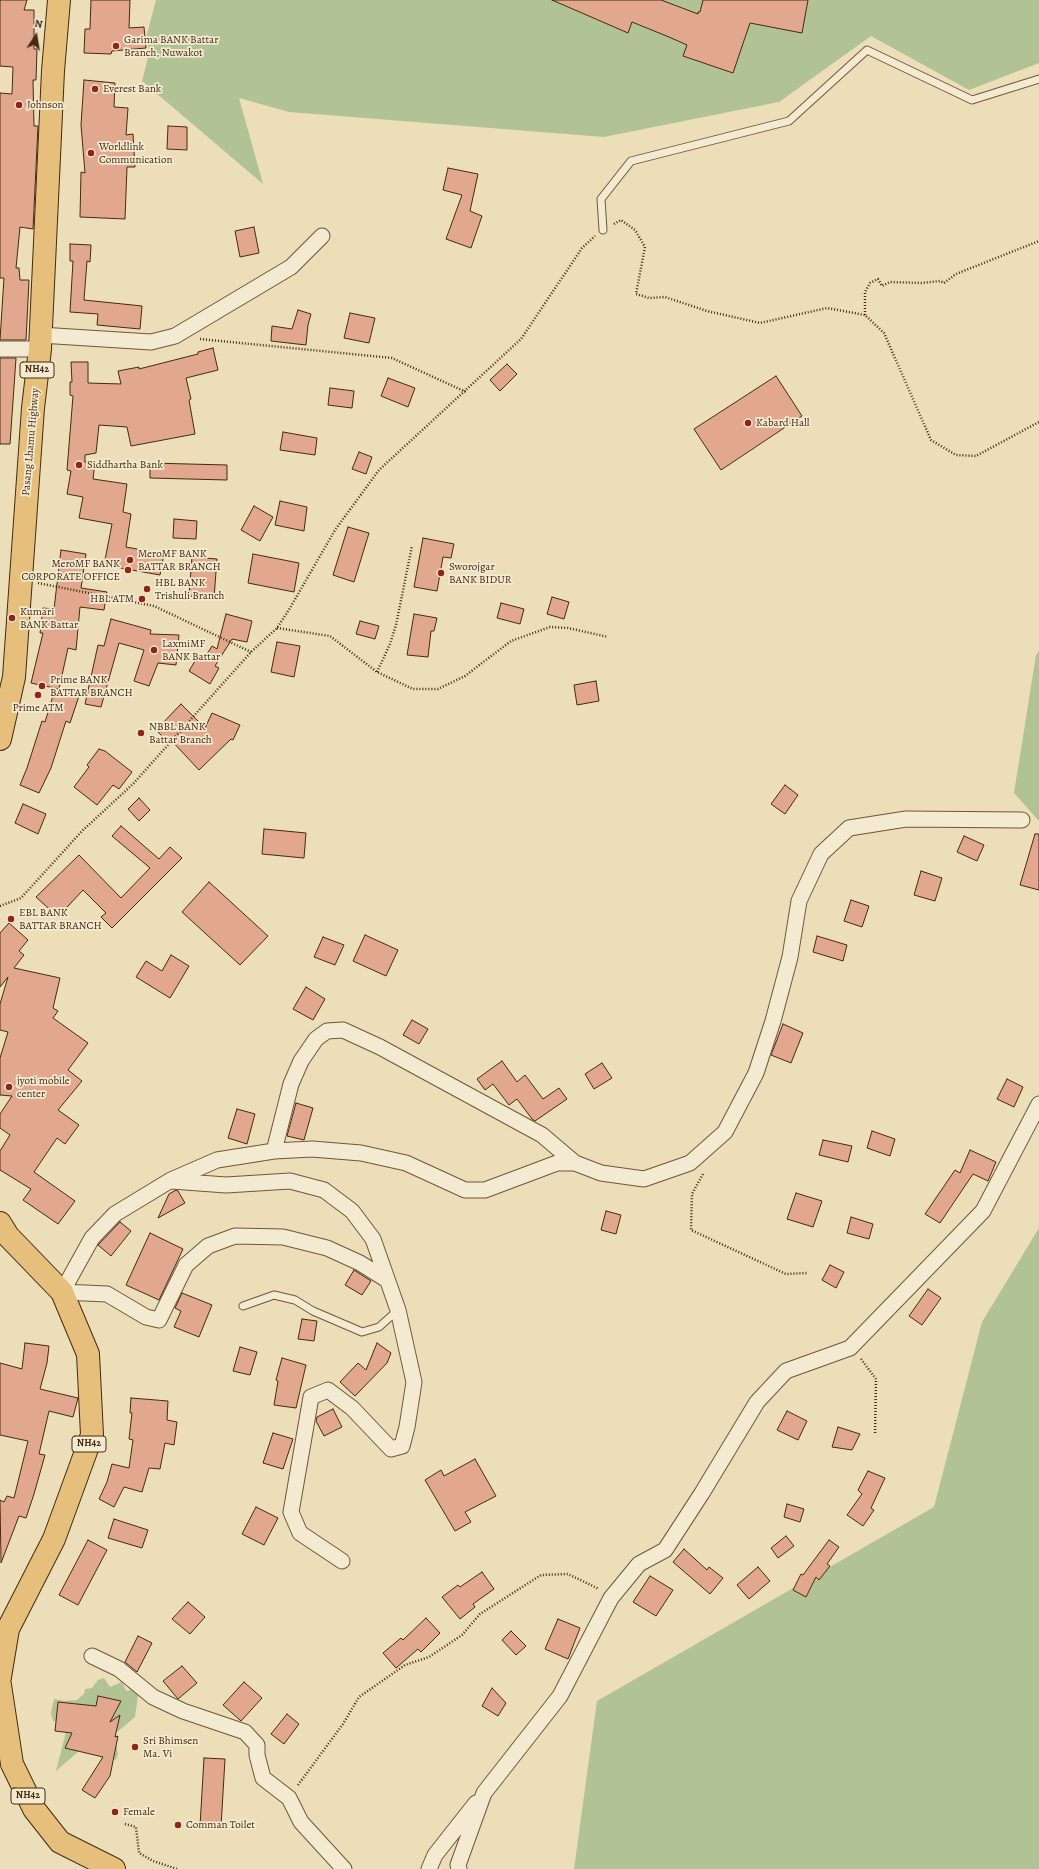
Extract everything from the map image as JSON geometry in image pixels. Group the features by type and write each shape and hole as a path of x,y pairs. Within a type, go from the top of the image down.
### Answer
{"main road":[{"name":"Pasang Lhamu Highway","path":"0,739 14,677 33,408 40,342 53,71 59,0"},
{"name":"NH42","path":"0,1223 8,1236 62,1292 88,1354 92,1435 54,1539 8,1630 0,1677"},
{"name":"NH42","path":"0,1685 12,1764 34,1808 60,1842 114,1869"}],"street":[{"path":"0,349 40,342 151,342 175,336 291,267 322,236"},
{"path":"274,1151 291,1084 301,1061 316,1039 327,1031 343,1030 380,1046 542,1135 575,1163 601,1173 644,1179 690,1163 725,1132 756,1073 773,1021 790,957 800,901 821,854 849,828 906,819 1022,820"},
{"path":"429,1869 435,1855 560,1696 611,1598 639,1564 665,1550 702,1493 757,1402 786,1371 850,1348 982,1211 1039,1104"},
{"path":"387,1280 360,1263 327,1248 283,1237 235,1236 208,1246 186,1265 159,1320 146,1317 108,1294 62,1292 92,1238 115,1214 171,1180 217,1160 274,1151 312,1149 368,1155 406,1163 465,1190 485,1190 557,1163 575,1163"},
{"path":"171,1180 226,1186 290,1181 324,1190 352,1211 373,1239 398,1310 414,1382 407,1427 402,1446 391,1449 352,1408 328,1390 311,1397 291,1512 300,1533 342,1561"},
{"path":"92,1656 119,1669 153,1697 183,1711 245,1732 257,1745 264,1778 289,1798 301,1822 344,1869"},
{"path":"459,1869 458,1865 484,1793"}],"lane":[{"path":"603,230 601,199 631,161 789,121 867,50 972,100 1039,78"},
{"path":"243,1306 274,1295 295,1300 321,1314 362,1332 379,1326 398,1310"}],"path":[{"path":"0,906 20,898 82,831 133,784 251,652 277,628 335,530 379,470 466,392 521,340 582,248 603,230 621,220 635,230 646,247 636,294 649,298 665,296 706,311 760,323 827,308 865,315 884,333 931,440 956,455 976,456 1039,422"},
{"path":"865,315 865,292 870,284 878,279 882,286 890,282 922,283 940,281 944,283 956,274 1039,241"},
{"path":"175,336 392,358 466,392"},
{"path":"377,672 394,632 412,546"},
{"path":"20,579 154,606 251,652"},
{"path":"277,628 330,636 377,672 413,689 438,689 465,676 511,641 550,627 568,628 608,637"},
{"path":"703,1173 692,1194 692,1230 786,1274 807,1273"},
{"path":"850,1348 865,1363 876,1379 875,1435"},
{"path":"289,1798 343,1724 359,1697 405,1666 429,1656 462,1635 480,1614 541,1575 568,1574 596,1587 611,1598"},
{"path":"125,1824 136,1827 138,1853 177,1869"}],"green space":[{"path":"156,0 1039,0 1039,63 969,90 871,36 779,102 604,137 289,112 239,98 263,184 142,81 149,54 147,34"},
{"path":"1039,651 1039,821 1014,793 1036,655"},
{"path":"1039,1228 1039,1869 574,1869 597,1701 934,1507 982,1322"},
{"path":"104,1678 110,1687 122,1682 126,1691 135,1689 138,1696 135,1717 116,1733 115,1739 118,1754 116,1760 104,1754 80,1750 56,1771 69,1720 53,1721 51,1713 54,1699 65,1701 77,1700 84,1694 85,1689 92,1688 98,1680"}],"building":[{"path":"0,0 27,0 24,10 34,10 34,49 37,49 36,80 33,80 34,126 38,126 33,229 20,227 16,268 19,268 20,280 29,280 26,340 0,340 4,278 0,278 0,93 12,94 13,67 0,66"},
{"path":"91,0 130,0 129,28 144,27 146,48 112,51 111,54 84,53 85,29 90,29"},
{"path":"552,0 661,0 698,14 698,12 700,12 703,0 808,0 802,33 750,23 733,73 683,56 687,45 632,22 628,33"},
{"path":"84,80 115,83 114,107 128,108 126,135 133,134 135,167 127,167 125,219 80,217 81,172 85,173 81,125"},
{"path":"168,126 187,127 187,150 167,149"},
{"path":"448,168 478,174 470,211 482,216 471,248 446,239 462,195 443,190"},
{"path":"254,227 259,253 240,257 235,231"},
{"path":"70,244 91,245 90,262 87,261 84,300 142,306 140,329 97,325 98,314 70,312 73,261 70,261"},
{"path":"298,310 311,314 308,325 306,345 271,341 272,326 292,329"},
{"path":"350,313 375,318 369,343 344,338"},
{"path":"213,348 218,370 186,378 191,399 189,400 195,434 131,446 127,427 99,425 96,453 85,455 85,462 95,462 93,479 127,484 123,512 131,514 126,547 164,554 160,575 104,565 112,524 79,518 83,497 67,494 71,471 67,470 73,396 70,395 70,382 72,382 71,362 88,362 88,383 121,384 118,371 139,367 139,369 198,354 198,352"},
{"path":"0,358 16,358 10,444 0,444"},
{"path":"507,364 517,374 500,391 490,380"},
{"name":"Kabard Hall","path":"776,376 802,416 721,470 694,429"},
{"path":"388,378 415,388 408,407 381,396"},
{"path":"330,388 354,391 352,408 328,405"},
{"path":"283,432 317,438 315,455 280,450"},
{"path":"359,452 372,457 366,474 352,469"},
{"path":"150,463 227,465 227,480 150,478"},
{"path":"280,501 307,507 304,531 275,525"},
{"path":"254,506 273,517 260,541 241,530"},
{"path":"174,519 197,521 196,539 173,538"},
{"path":"348,527 369,533 354,582 333,575"},
{"path":"423,538 454,544 451,558 443,557 437,591 414,587"},
{"path":"61,550 86,554 81,588 107,592 104,610 80,607 76,650 68,648 59,689 31,683 43,633 40,633 43,608 54,609"},
{"path":"253,554 299,563 294,592 248,583"},
{"path":"192,557 217,559 214,598 189,596"},
{"path":"552,597 569,602 564,619 547,614"},
{"path":"501,603 524,609 520,624 497,618"},
{"path":"226,614 252,621 247,642 232,639 215,666 219,668 210,684 189,671 198,656 204,659 212,646 217,649"},
{"path":"414,614 437,618 434,631 431,631 428,657 407,655"},
{"path":"111,619 151,630 150,634 179,635 176,665 158,663 149,686 134,681 144,650 119,643 101,707 85,704 98,645 104,646"},
{"path":"360,621 379,626 375,639 356,634"},
{"path":"277,642 300,646 294,677 271,672"},
{"path":"596,681 599,701 577,705 574,685"},
{"path":"55,689 79,696 70,723 66,721 51,768 39,793 20,785 42,721 45,722"},
{"path":"181,704 205,728 212,713 240,725 233,740 231,739 199,770 170,739 168,742 156,730"},
{"path":"99,749 105,751 132,772 119,789 113,785 97,805 74,787 89,767 87,765"},
{"path":"785,785 798,795 785,814 771,804"},
{"path":"139,798 150,810 139,821 128,809"},
{"path":"23,804 46,814 38,834 15,823"},
{"path":"121,826 159,859 170,847 182,858 112,928 101,917 106,913 83,890 58,917 36,897 79,855 121,898 150,868 112,836"},
{"path":"264,829 306,833 304,858 262,854"},
{"path":"1035,834 1039,834 1039,890 1020,885"},
{"path":"964,836 984,845 977,861 957,852"},
{"path":"921,871 942,878 935,901 914,895"},
{"path":"209,882 268,936 240,965 182,912"},
{"path":"851,900 869,906 862,927 844,921"},
{"path":"9,923 28,940 19,951 24,955 14,968 60,978 53,1008 58,1011 53,1018 88,1043 68,1070 82,1081 58,1110 79,1125 65,1144 57,1138 34,1172 75,1201 58,1224 23,1200 31,1189 0,1170 0,1151 10,1135 0,1128 0,1114 12,1096 0,1095 0,1058 8,1032 0,1030 0,1004 8,977 0,987 0,933"},
{"path":"365,935 398,950 386,976 353,961"},
{"path":"817,936 847,945 843,961 813,952"},
{"path":"323,937 344,945 335,965 314,957"},
{"path":"171,955 189,966 170,998 136,977 146,961 162,971"},
{"path":"306,987 325,999 313,1020 293,1009"},
{"path":"412,1020 428,1029 419,1044 403,1035"},
{"path":"783,1024 803,1033 791,1063 771,1055"},
{"path":"502,1061 517,1082 525,1075 543,1099 559,1088 567,1099 535,1121 517,1099 509,1105 493,1084 485,1090 477,1079"},
{"path":"602,1063 612,1078 594,1089 585,1074"},
{"path":"1007,1079 1023,1087 1014,1107 997,1099"},
{"path":"296,1103 313,1108 304,1140 287,1136"},
{"path":"237,1109 255,1114 247,1144 228,1138"},
{"path":"872,1131 895,1139 890,1156 867,1148"},
{"path":"823,1140 852,1146 848,1162 819,1155"},
{"path":"970,1150 996,1162 988,1181 973,1174 940,1223 925,1214 955,1170 960,1173"},
{"path":"176,1190 185,1203 158,1218 169,1194"},
{"path":"796,1193 822,1201 813,1227 787,1219"},
{"path":"606,1211 621,1215 616,1234 601,1230"},
{"path":"851,1217 873,1224 869,1239 847,1233"},
{"path":"120,1222 131,1231 111,1256 98,1245"},
{"path":"150,1233 183,1249 159,1300 126,1285"},
{"path":"830,1265 844,1272 836,1288 822,1280"},
{"path":"354,1270 371,1281 362,1295 345,1285"},
{"path":"928,1289 941,1298 922,1325 909,1316"},
{"path":"182,1293 212,1305 199,1337 174,1327 181,1311 175,1308"},
{"path":"302,1319 317,1321 314,1341 298,1339"},
{"path":"25,1343 49,1346 47,1363 40,1389 78,1398 73,1417 49,1411 39,1454 45,1455 34,1494 26,1518 19,1516 1,1563 0,1500 4,1502 7,1496 14,1498 28,1441 0,1435 0,1363 22,1369"},
{"path":"377,1343 391,1353 387,1363 355,1396 340,1382 358,1363 366,1370"},
{"path":"240,1347 257,1352 250,1375 233,1371"},
{"path":"282,1358 306,1365 296,1408 274,1405 278,1381 276,1380"},
{"path":"131,1398 168,1401 167,1420 177,1422 174,1445 165,1443 160,1469 149,1468 142,1492 124,1487 114,1507 99,1499 107,1482 112,1464 129,1468 133,1440 129,1439 132,1413 130,1413"},
{"path":"333,1409 342,1427 324,1436 316,1421 317,1417"},
{"path":"787,1411 807,1421 798,1440 777,1430"},
{"path":"838,1427 860,1434 852,1450 832,1447"},
{"path":"273,1433 293,1439 283,1469 263,1463"},
{"path":"475,1459 496,1496 465,1512 471,1522 455,1531 425,1480 441,1470 444,1476"},
{"path":"868,1471 885,1478 871,1508 874,1510 863,1526 847,1515 862,1494 858,1490"},
{"path":"787,1504 804,1509 800,1522 784,1517"},
{"path":"256,1507 278,1518 264,1545 242,1534"},
{"path":"114,1519 148,1530 142,1548 108,1538"},
{"path":"786,1536 794,1546 778,1558 771,1548"},
{"path":"88,1540 107,1550 78,1605 59,1595"},
{"path":"829,1540 839,1547 827,1564 830,1566 819,1580 816,1577 806,1597 793,1590 801,1574 803,1575"},
{"path":"684,1549 707,1570 709,1567 723,1578 710,1594 673,1562"},
{"path":"758,1567 770,1581 749,1599 737,1585"},
{"path":"482,1572 494,1589 473,1604 475,1607 460,1619 442,1597 458,1585 460,1587"},
{"path":"650,1576 673,1590 656,1616 633,1602"},
{"path":"188,1602 205,1617 190,1634 172,1619"},
{"path":"426,1618 440,1633 421,1652 418,1649 396,1668 383,1653 401,1638 403,1640"},
{"path":"558,1619 580,1628 568,1659 545,1649"},
{"path":"511,1631 526,1646 516,1655 502,1640"},
{"path":"138,1636 152,1643 137,1672 125,1662"},
{"path":"182,1666 197,1683 178,1699 163,1681"},
{"path":"244,1682 262,1698 241,1721 223,1705"},
{"path":"492,1688 506,1703 498,1716 482,1706"},
{"path":"98,1696 121,1701 110,1722 120,1715 115,1737 118,1736 110,1776 95,1798 82,1790 103,1757 65,1748 72,1733 55,1731 58,1702 96,1706"},
{"path":"287,1714 299,1724 284,1744 271,1734"},
{"path":"204,1758 225,1759 221,1827 200,1826"}],"place":[{"name":"Garima BANK Battar Branch, Nuwakot","path":"116,46"},
{"name":"Everest Bank","path":"95,89"},
{"name":"Johnson","path":"19,105"},
{"name":"Worldlink Communication","path":"91,153"},
{"name":"Kabard Hall","path":"748,423"},
{"name":"Siddhartha Bank","path":"79,465"},
{"name":"MeroMF BANK BATTAR BRANCH","path":"130,560"},
{"name":"MeroMF BANK CORPORATE OFFICE","path":"128,570"},
{"name":"Sworojgar BANK BIDUR","path":"441,573"},
{"name":"HBL BANK Trishuli Branch","path":"147,589"},
{"name":"HBL ATM","path":"142,599"},
{"name":"Kumari BANK Battar","path":"12,618"},
{"name":"LaxmiMF BANK Battar","path":"154,650"},
{"name":"Prime BANK BATTAR BRANCH","path":"42,686"},
{"name":"Prime ATM","path":"38,695"},
{"name":"NBBL BANK Battar Branch","path":"141,733"},
{"name":"EBL BANK BATTAR BRANCH","path":"11,919"},
{"name":"jyoti mobile center","path":"9,1087"},
{"name":"Sri Bhimsen Ma. Vi","path":"135,1747"},
{"name":"Female","path":"115,1812"},
{"name":"Comman Toilet","path":"178,1825"}]}
